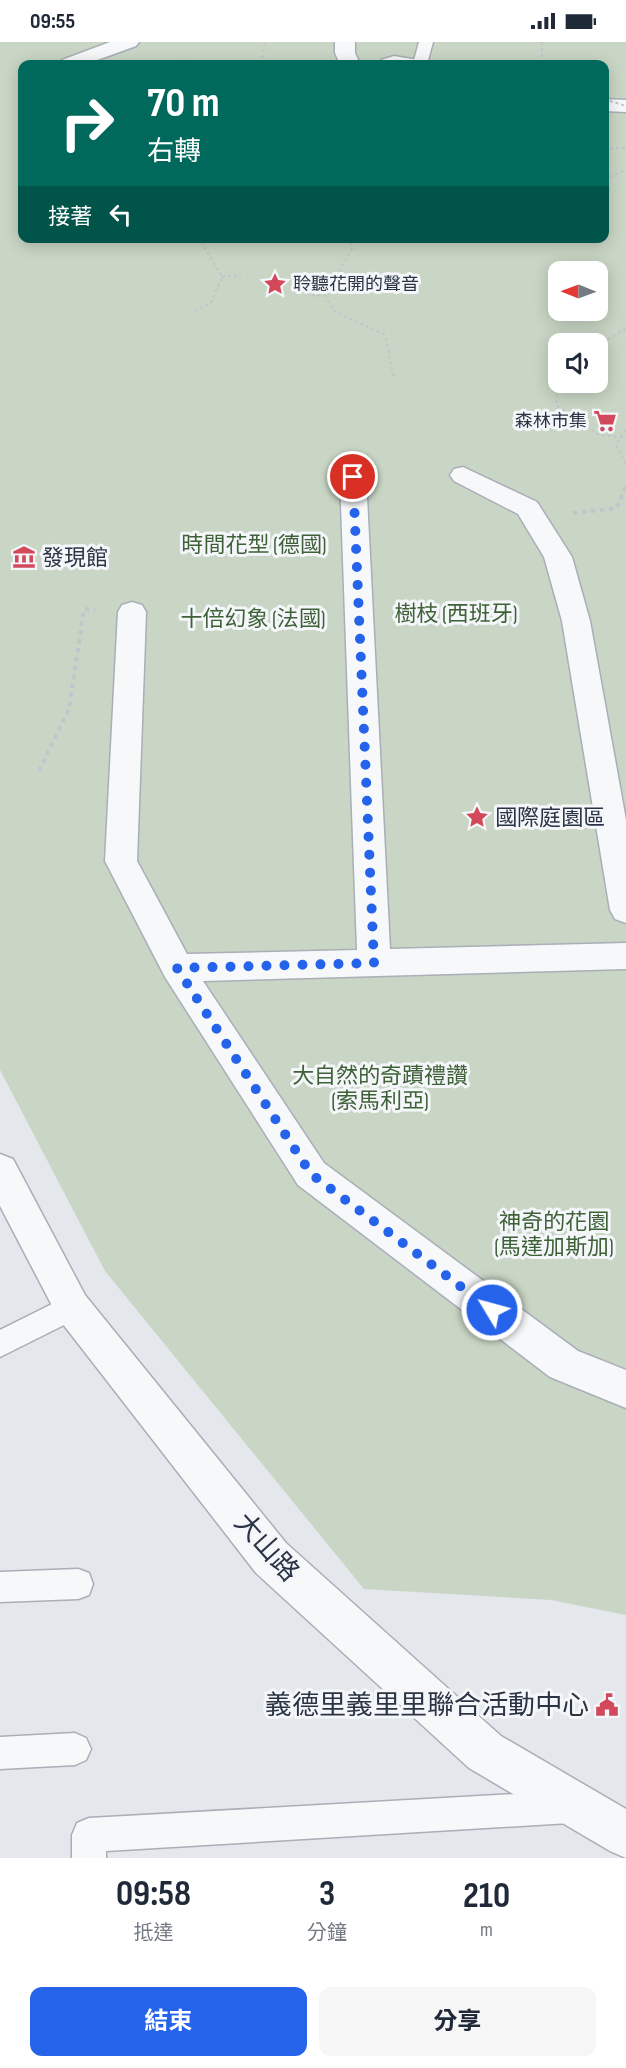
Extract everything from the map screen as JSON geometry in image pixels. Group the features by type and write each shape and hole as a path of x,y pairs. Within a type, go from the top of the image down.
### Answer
{"street":[{"path":"80,60 129,42"},
{"path":"345,42 345,53 348,60"},
{"path":"609,105 626,106"},
{"path":"463,476 528,508 558,557 576,621 626,910"},
{"path":"353,477 374,963"},
{"path":"132,612 121,861 177,968 311,1174 564,1364 626,1389"},
{"path":"177,968 626,956"},
{"name":"大山路","path":"0,1170 72,1307 271,1558 485,1752 626,1835"}],"lane":[{"path":"421,60 426,42"},
{"path":"0,1344 72,1307"},
{"path":"0,1587 78,1584"},
{"path":"0,1753 75,1749"},
{"path":"89,1858 89,1835 577,1807"}],"path":[{"path":"262,60 265,42"},
{"path":"542,42 542,60"},
{"path":"609,101 626,106"},
{"path":"609,148 626,148"},
{"path":"609,177 626,170"},
{"path":"202,243 222,277"},
{"path":"325,295 353,247 350,243"},
{"path":"222,277 233,275 241,277"},
{"path":"195,311 211,303 222,277"},
{"path":"306,293 315,296 325,295"},
{"path":"325,295 334,311 385,335 394,379"},
{"path":"608,339 626,329"},
{"path":"557,393 556,405 599,435 622,437"},
{"path":"626,430 616,445 626,464"},
{"path":"528,508 577,514 617,508 626,486"},
{"path":"39,771 69,709 84,609 132,612"}],"green space":[{"path":"0,42 626,42 626,1615 551,1600 364,1589 105,1271 0,1070"}],"place":[{"name":"聆聽花開的聲音","path":"275,284"},
{"name":"森林市集","path":"605,421"},
{"name":"發現館","path":"24,557"},
{"name":"國際庭園區","path":"477,817"},
{"name":"義德里義里里聯合活動中心","path":"607,1705"}],"route":[{"path":"353,477 374,963 177,968 311,1174 492,1310"}],"park label":[{"name":"時間花型 (德國)","path":"254,544"},
{"name":"樹枝 (西班牙)","path":"456,613"},
{"name":"十倍幻象 (法國)","path":"253,618"},
{"name":"大自然的奇蹟禮讚 (索馬利亞)","path":"380,1088"},
{"name":"神奇的花園 (馬達加斯加)","path":"554,1234"}]}
